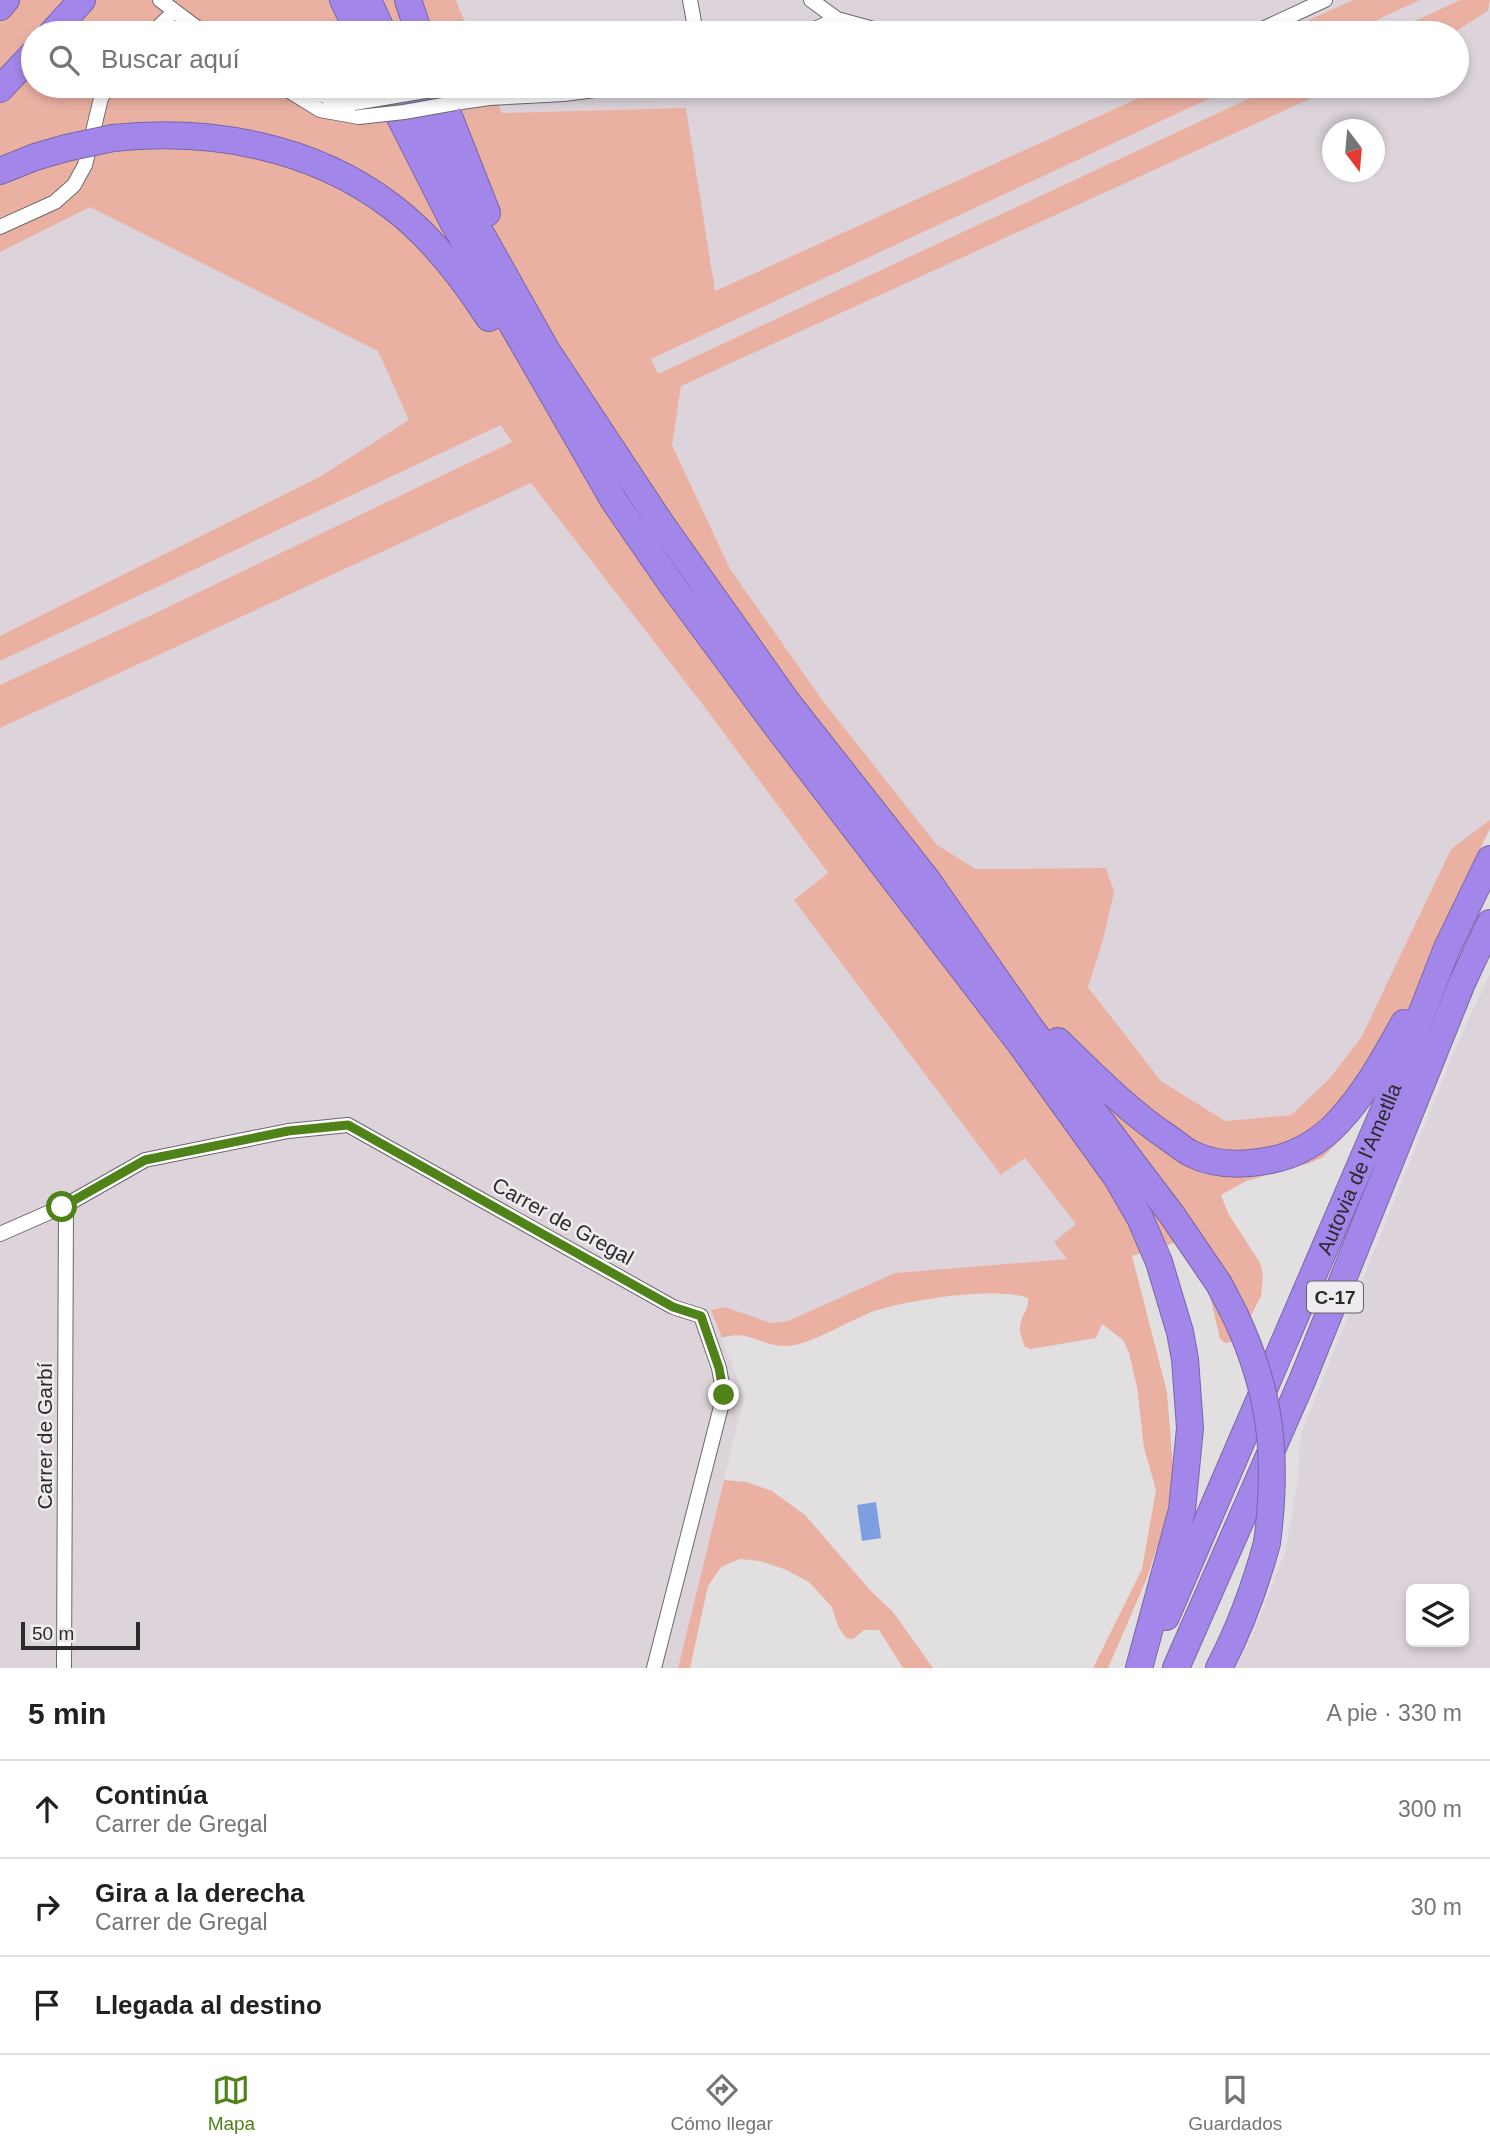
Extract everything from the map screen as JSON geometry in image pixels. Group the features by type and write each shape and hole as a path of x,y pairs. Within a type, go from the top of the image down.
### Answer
{"highway":[{"path":"0,7 6,0"},
{"path":"63,21 82,0"},
{"path":"343,0 353,21"},
{"path":"368,0 378,21"},
{"path":"408,0 415,21"},
{"path":"0,89 21,67"},
{"path":"390,98 453,222 614,501"},
{"path":"413,98 477,226 547,351 660,522 788,704 928,881 983,960 1199,1252 1235,1315 1256,1366 1268,1411 1273,1463 1267,1543 1257,1581 1219,1668"},
{"path":"447,98 485,210 590,414"},
{"path":"0,172 35,157 113,138 184,134 261,146 299,156 363,188 392,206 424,235 474,295 572,447 614,501 751,694 1022,1046 1117,1178 1140,1218 1159,1262 1180,1332 1185,1359 1190,1428 1182,1510 1139,1668"},
{"name":"Autovia de l'Ametlla","path":"1139,1668 1175,1601 1384,1110 1447,948 1490,859"},
{"name":"Autovia de l'Ametlla","path":"1176,1668 1302,1381 1452,1007 1490,923"},
{"path":"983,960 1052,1035 1114,1096 1147,1124 1193,1155 1221,1163 1252,1164 1285,1157 1305,1148 1338,1122 1362,1093 1384,1059 1447,948"}],"street":[{"path":"160,0 188,21"},
{"path":"690,0 693,21"},
{"path":"810,0 844,21"},
{"path":"1280,21 1325,0"},
{"path":"165,21 175,11"},
{"path":"833,21 837,19"},
{"path":"0,227 55,202 74,184 85,165 103,98"},
{"path":"300,98 320,110 359,117 404,112 437,98"},
{"path":"329,98 337,102 354,103 384,98"},
{"name":"Carrer de Gregal","path":"66,1205 145,1160 288,1131 348,1125 673,1307 701,1316 719,1368 724,1395 654,1668"},
{"path":"0,1234 66,1205"},
{"name":"Carrer de Garbí","path":"64,1668 66,1205"}],"shaded area":[{"path":"0,0 456,0 464,21 21,21 21,98 495,98 502,113 686,108 715,291 1139,98 1210,98 651,359 658,374 1250,98 1312,98 681,386 672,445 730,569 823,701 937,845 976,869 1106,868 1114,892 1088,987 1161,1081 1225,1121 1291,1115 1328,1080 1361,1038 1451,849 1490,820 1490,828 1426,965 1383,1074 1350,1130 1323,1157 1246,1181 1221,1195 1228,1213 1260,1263 1263,1275 1261,1296 1238,1341 1225,1343 1220,1339 1196,1236 1132,1256 1167,1392 1175,1492 1147,1578 1108,1668 1093,1668 1142,1569 1156,1490 1144,1448 1137,1387 1123,1340 1102,1324 1096,1338 1031,1349 1025,1347 1020,1328 1028,1298 994,1293 903,1303 869,1313 814,1339 793,1345 775,1345 739,1335 722,1338 711,1310 725,1307 771,1323 788,1321 895,1273 1067,1259 1054,1242 1076,1224 1025,1158 1001,1175 794,900 828,873 703,705 531,483 0,728 0,685 512,442 501,425 0,661 0,636 321,476 409,420 378,351 90,207 0,252"},
{"path":"456,0 1353,0 1307,21 464,21"},
{"path":"1353,0 1420,0 1375,21 1307,21"},
{"path":"1420,0 1460,0 1415,21 1375,21"},
{"path":"1460,0 1490,0 1488,11 1469,23 1415,21"},
{"path":"1490,7 1490,820 1451,849 1361,1038 1328,1080 1291,1115 1225,1121 1161,1081 1088,986 1103,940 1106,868 976,869 937,845 823,701 730,569 672,445 681,386 1312,98 1469,98 1469,23"},
{"path":"495,98 1139,98 714,291 686,108 501,113"},
{"path":"1210,98 1250,98 658,374 651,359"},
{"path":"90,207 378,351 410,420 321,476 0,636 0,252"},
{"path":"502,425 512,442 0,685 0,661"},
{"path":"531,483 703,705 828,874 794,899 1002,1175 1025,1158 1076,1224 1068,1259 895,1273 788,1321 771,1323 725,1307 711,1310 744,1397 678,1668 0,1668 0,728"},
{"path":"1490,973 1490,1668 1236,1668 1252,1636 1285,1553 1298,1478 1301,1434 1455,1049"},
{"path":"724,1480 746,1482 772,1491 805,1515 870,1590 893,1612 933,1668 903,1668 879,1630 864,1630 853,1639 846,1638 838,1626 832,1607 809,1582 784,1569 760,1561 740,1559 721,1567 708,1586 690,1668 678,1668"}],"water":[{"path":"876,1502 881,1538 862,1541 857,1505"}],"route":[{"path":"62,1207 145,1160 288,1131 348,1125 673,1307 701,1316 719,1368 724,1395"}]}
